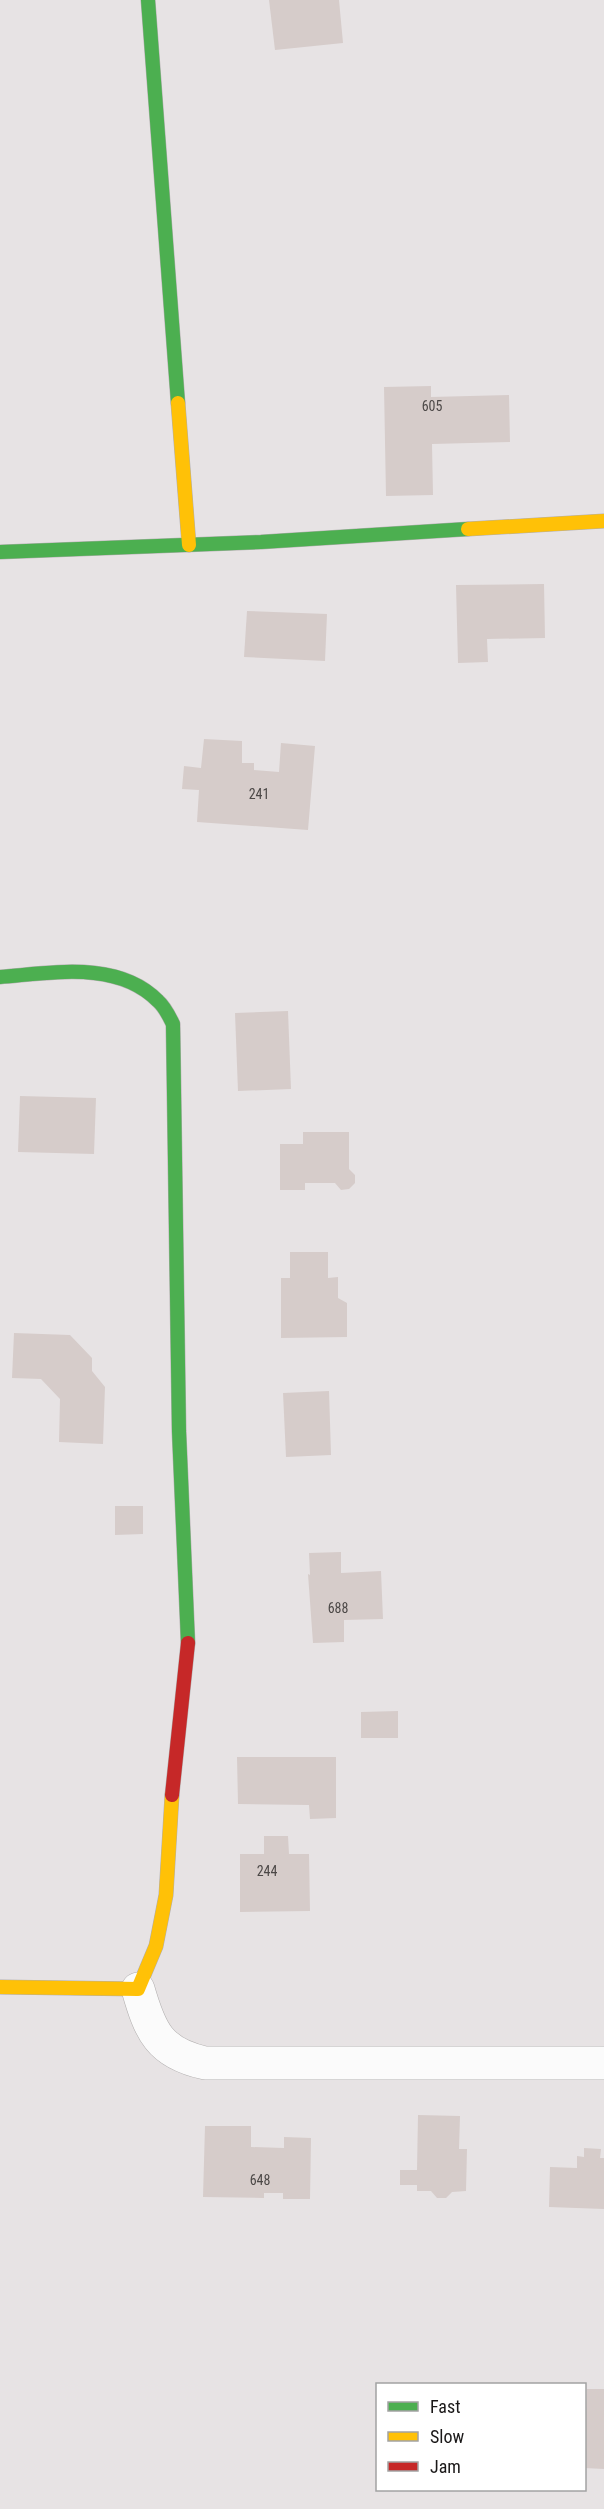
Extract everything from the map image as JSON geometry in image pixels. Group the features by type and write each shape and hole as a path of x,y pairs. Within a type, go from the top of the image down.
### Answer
{"street":[{"path":"148,0 189,545"},
{"path":"0,552 189,545 604,521"},
{"path":"0,977 85,973 110,975 136,982 163,1002 175,1034 179,1431 188,1649 171,1806 166,1895 156,1946 138,1989 147,2019 157,2038 175,2053 188,2060 205,2063 604,2062"},
{"path":"0,1987 138,1989"}],"building":[{"path":"269,0 339,0 343,43 275,50"},
{"path":"431,386 431,397 509,395 510,442 432,444 433,495 386,496 384,387"},
{"path":"544,584 545,638 487,639 488,662 458,663 456,585"},
{"path":"247,611 327,614 325,661 244,657"},
{"path":"204,739 242,741 242,763 254,763 254,770 279,772 281,743 315,746 308,830 197,822 199,790 182,789 184,766 201,768"},
{"path":"288,1011 291,1089 238,1091 235,1013"},
{"path":"20,1096 96,1098 94,1154 18,1152"},
{"path":"303,1132 349,1132 349,1169 355,1175 355,1183 349,1189 341,1190 335,1183 305,1183 305,1190 280,1190 280,1144 303,1144"},
{"path":"290,1252 328,1252 328,1278 338,1277 338,1298 347,1303 347,1337 281,1338 281,1278 290,1278"},
{"path":"14,1333 70,1335 92,1358 92,1371 105,1387 103,1444 59,1442 60,1399 41,1379 12,1378"},
{"path":"329,1391 331,1455 286,1457 283,1393"},
{"path":"115,1506 143,1506 143,1534 115,1535"},
{"path":"341,1552 341,1573 381,1571 383,1619 344,1620 344,1642 313,1643 308,1574 310,1575 309,1553"},
{"path":"398,1711 398,1738 361,1738 361,1712"},
{"path":"237,1757 336,1757 336,1818 310,1819 309,1805 238,1804"},
{"path":"264,1836 288,1836 289,1854 309,1854 310,1911 240,1912 240,1854 264,1854"},
{"path":"418,2115 460,2116 459,2149 467,2149 466,2191 452,2192 446,2198 437,2198 431,2191 417,2191 417,2185 400,2185 400,2170 417,2170"},
{"path":"205,2126 251,2126 251,2147 284,2148 284,2137 311,2138 310,2199 283,2199 283,2193 264,2193 264,2198 203,2197"},
{"path":"584,2148 601,2149 600,2158 604,2158 604,2209 549,2207 550,2167 577,2168 577,2156 584,2157"},
{"path":"587,2389 604,2389 604,2469 586,2468"}],"traffic: fast":[{"path":"148,0 178,403"},
{"path":"0,552 261,542 468,529"},
{"path":"0,977 84,972 124,979 142,988 158,1001 173,1024 179,1431 188,1643"}],"traffic: slow":[{"path":"178,403 189,545"},
{"path":"468,529 604,521"},
{"path":"0,1987 138,1989 156,1946 166,1895 172,1795"}],"traffic: jam":[{"path":"172,1795 188,1643"}]}
